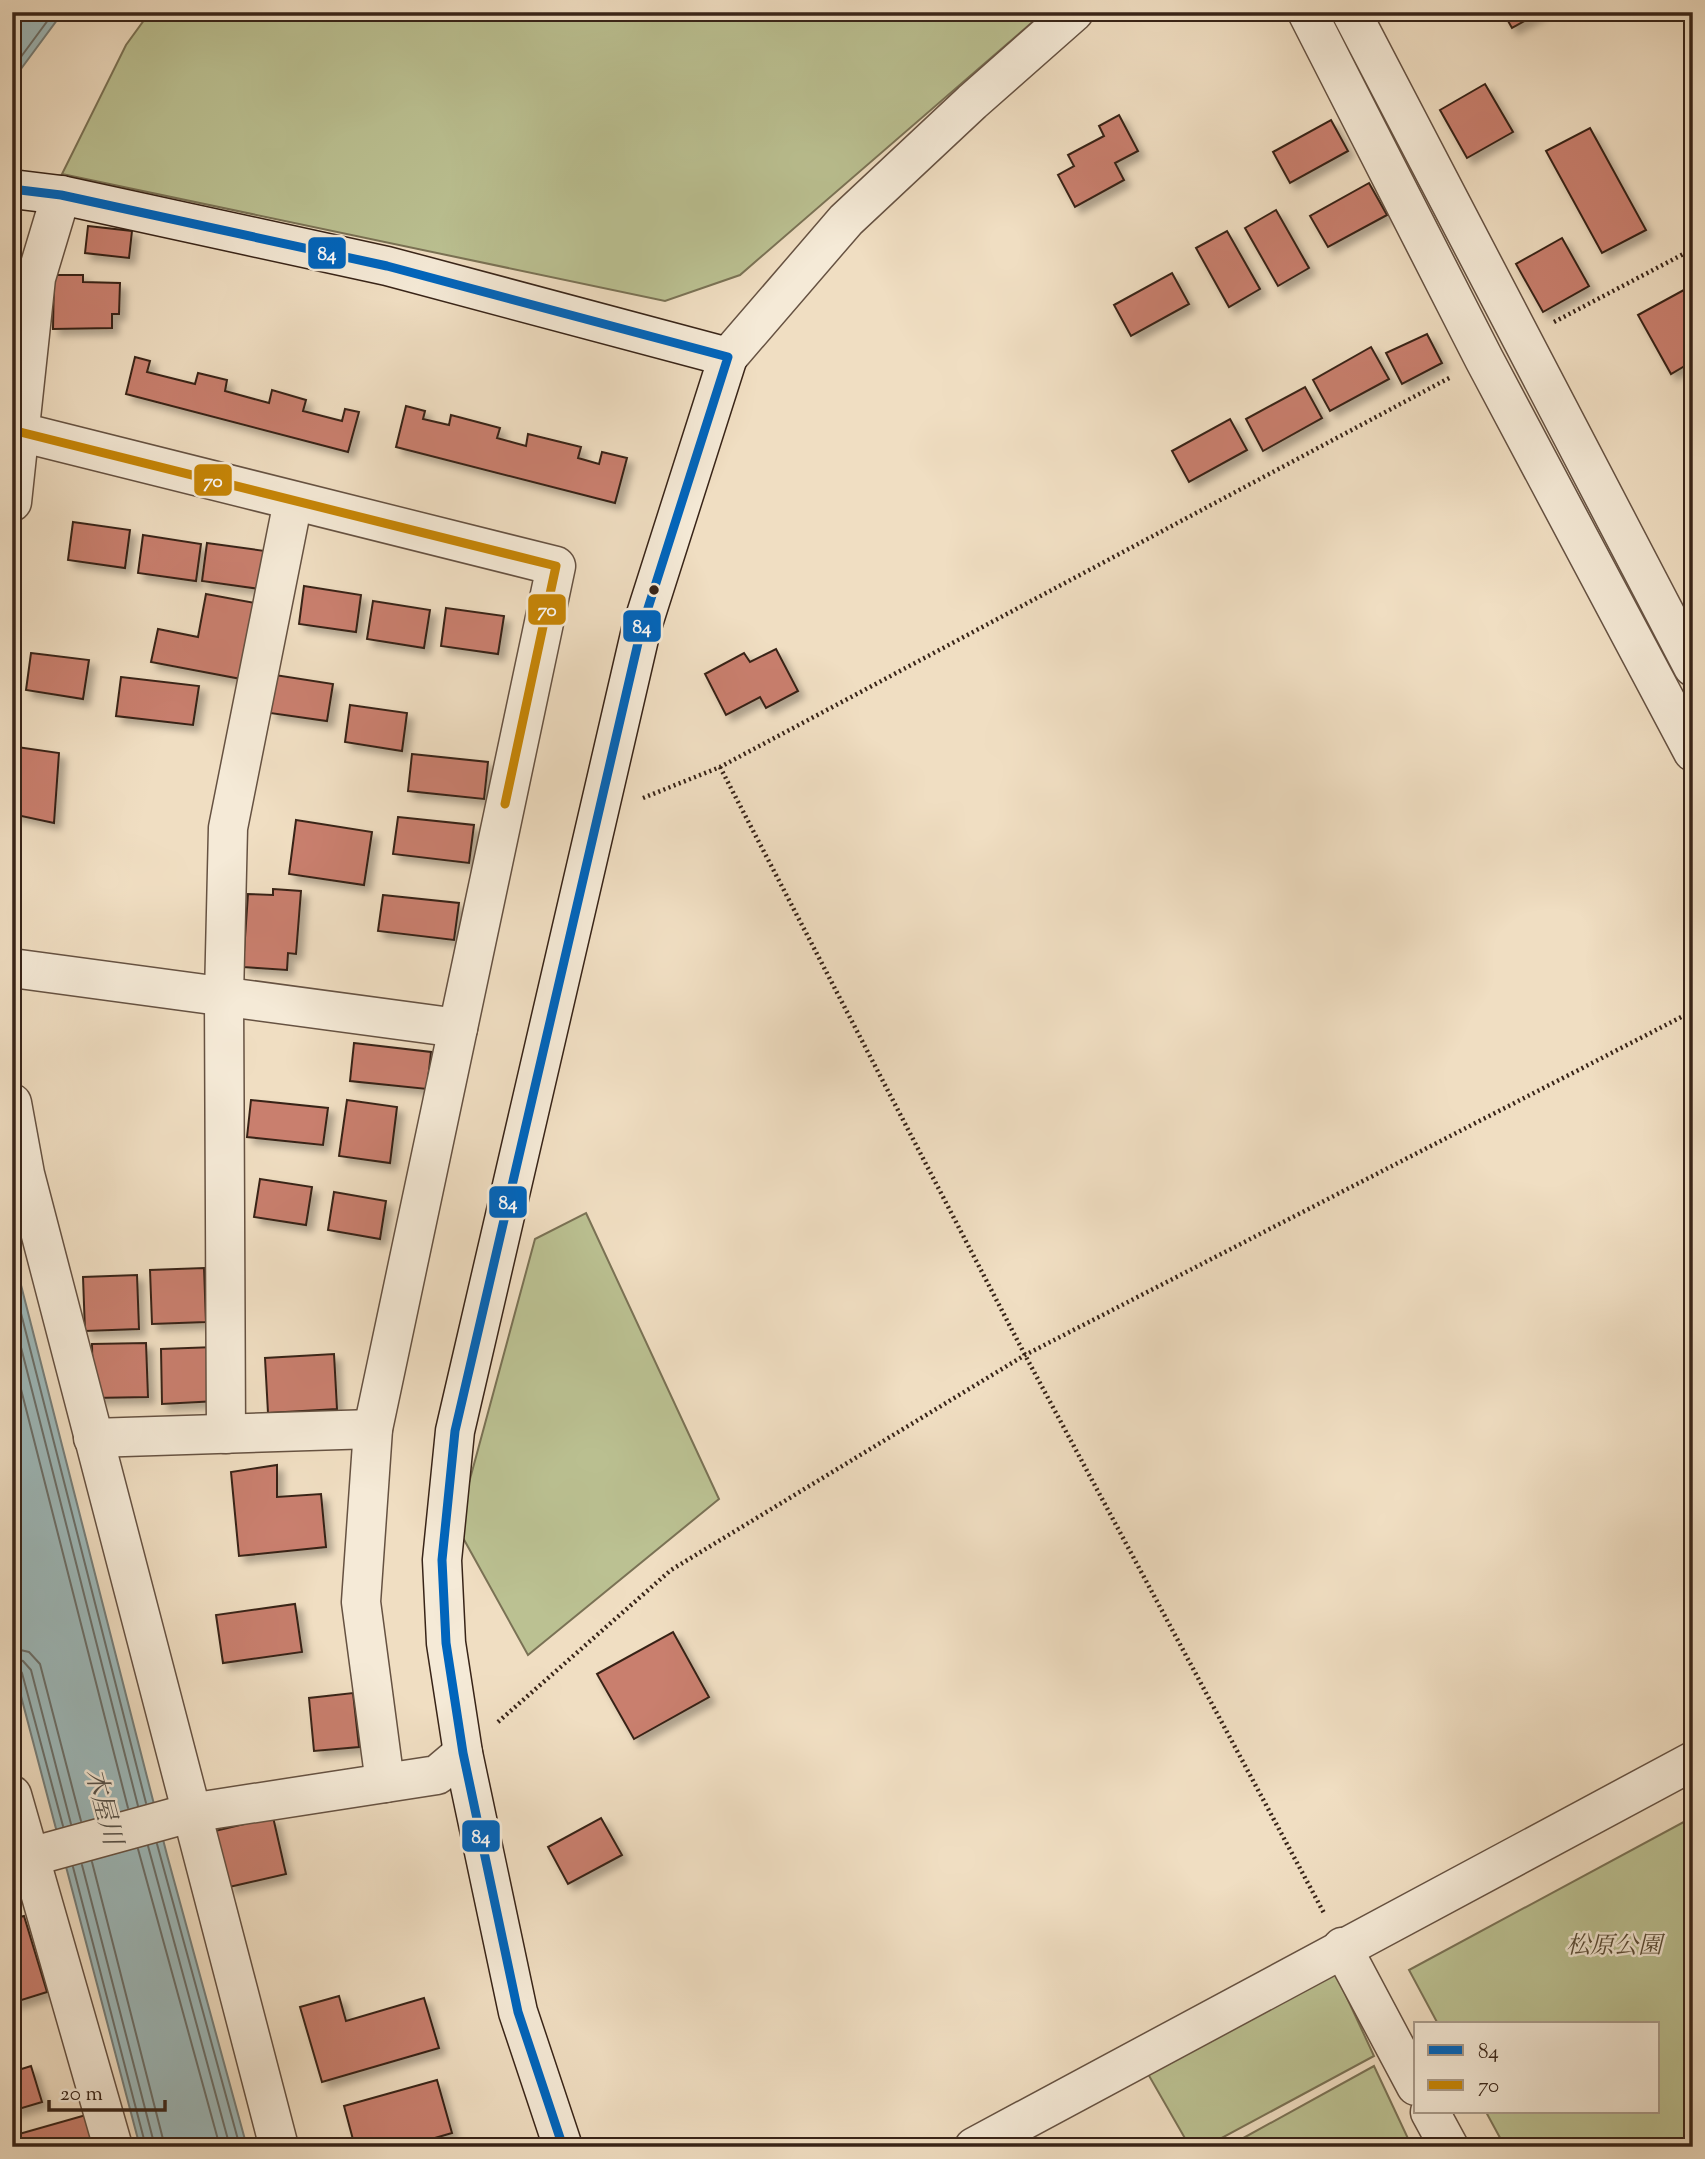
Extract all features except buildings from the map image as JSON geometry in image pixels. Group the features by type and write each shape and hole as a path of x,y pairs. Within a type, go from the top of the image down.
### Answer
{"street":[{"path":"563,2147 518,2012 463,1753 446,1643 442,1560 455,1430 596,817 641,630 728,357 846,220 972,102 1074,12"},
{"path":"1307,12 1484,359 1693,752"},
{"path":"1352,12 1693,667"},
{"path":"12,502 36,278 38,192 387,266 728,357"},
{"path":"20,432 556,566 373,1429 361,1602 385,1783"},
{"path":"226,1434 223,996 228,828 293,501"},
{"path":"12,968 458,1028"},
{"path":"12,1103 25,1174 93,1438 180,1816 279,2147"},
{"path":"93,1438 373,1429"},
{"path":"40,1854 180,1816 437,1775 463,1753"},
{"path":"974,2147 1693,1761"},
{"path":"12,1795 40,1854 113,2147"},
{"path":"1342,1948 1414,2081"},
{"path":"1431,2114 1449,2147"}],"path":[{"path":"1521,340 1693,248"},
{"path":"596,817 720,767 1484,359"},
{"path":"720,767 1025,1355 1342,1948"},
{"path":"463,1753 671,1570 1025,1355 1693,1011"}],"green space":[{"path":"150,12 1044,12 740,275 665,301 62,174 126,45"},
{"path":"586,1213 719,1499 528,1655 457,1527 535,1239"},
{"name":"松原公園","path":"1693,1817 1693,2147 1505,2147 1487,2114 1660,2114 1660,2022 1437,2022 1409,1970"},
{"path":"1335,1972 1374,2056 1205,2147 1190,2147 1148,2074"},
{"path":"1374,2066 1412,2147 1227,2147"}],"water":[{"path":"12,12 63,12 12,81"},
{"name":"木屋川","path":"12,1250 167,1855 247,2147 140,2147 12,1662"}],"transit line":[{"name":"84","path":"12,189 61,195 387,266 728,357 641,630 455,1431 442,1560 446,1643 463,1753 518,2012 563,2147"},
{"name":"70","path":"20,432 556,566 505,804"}]}
